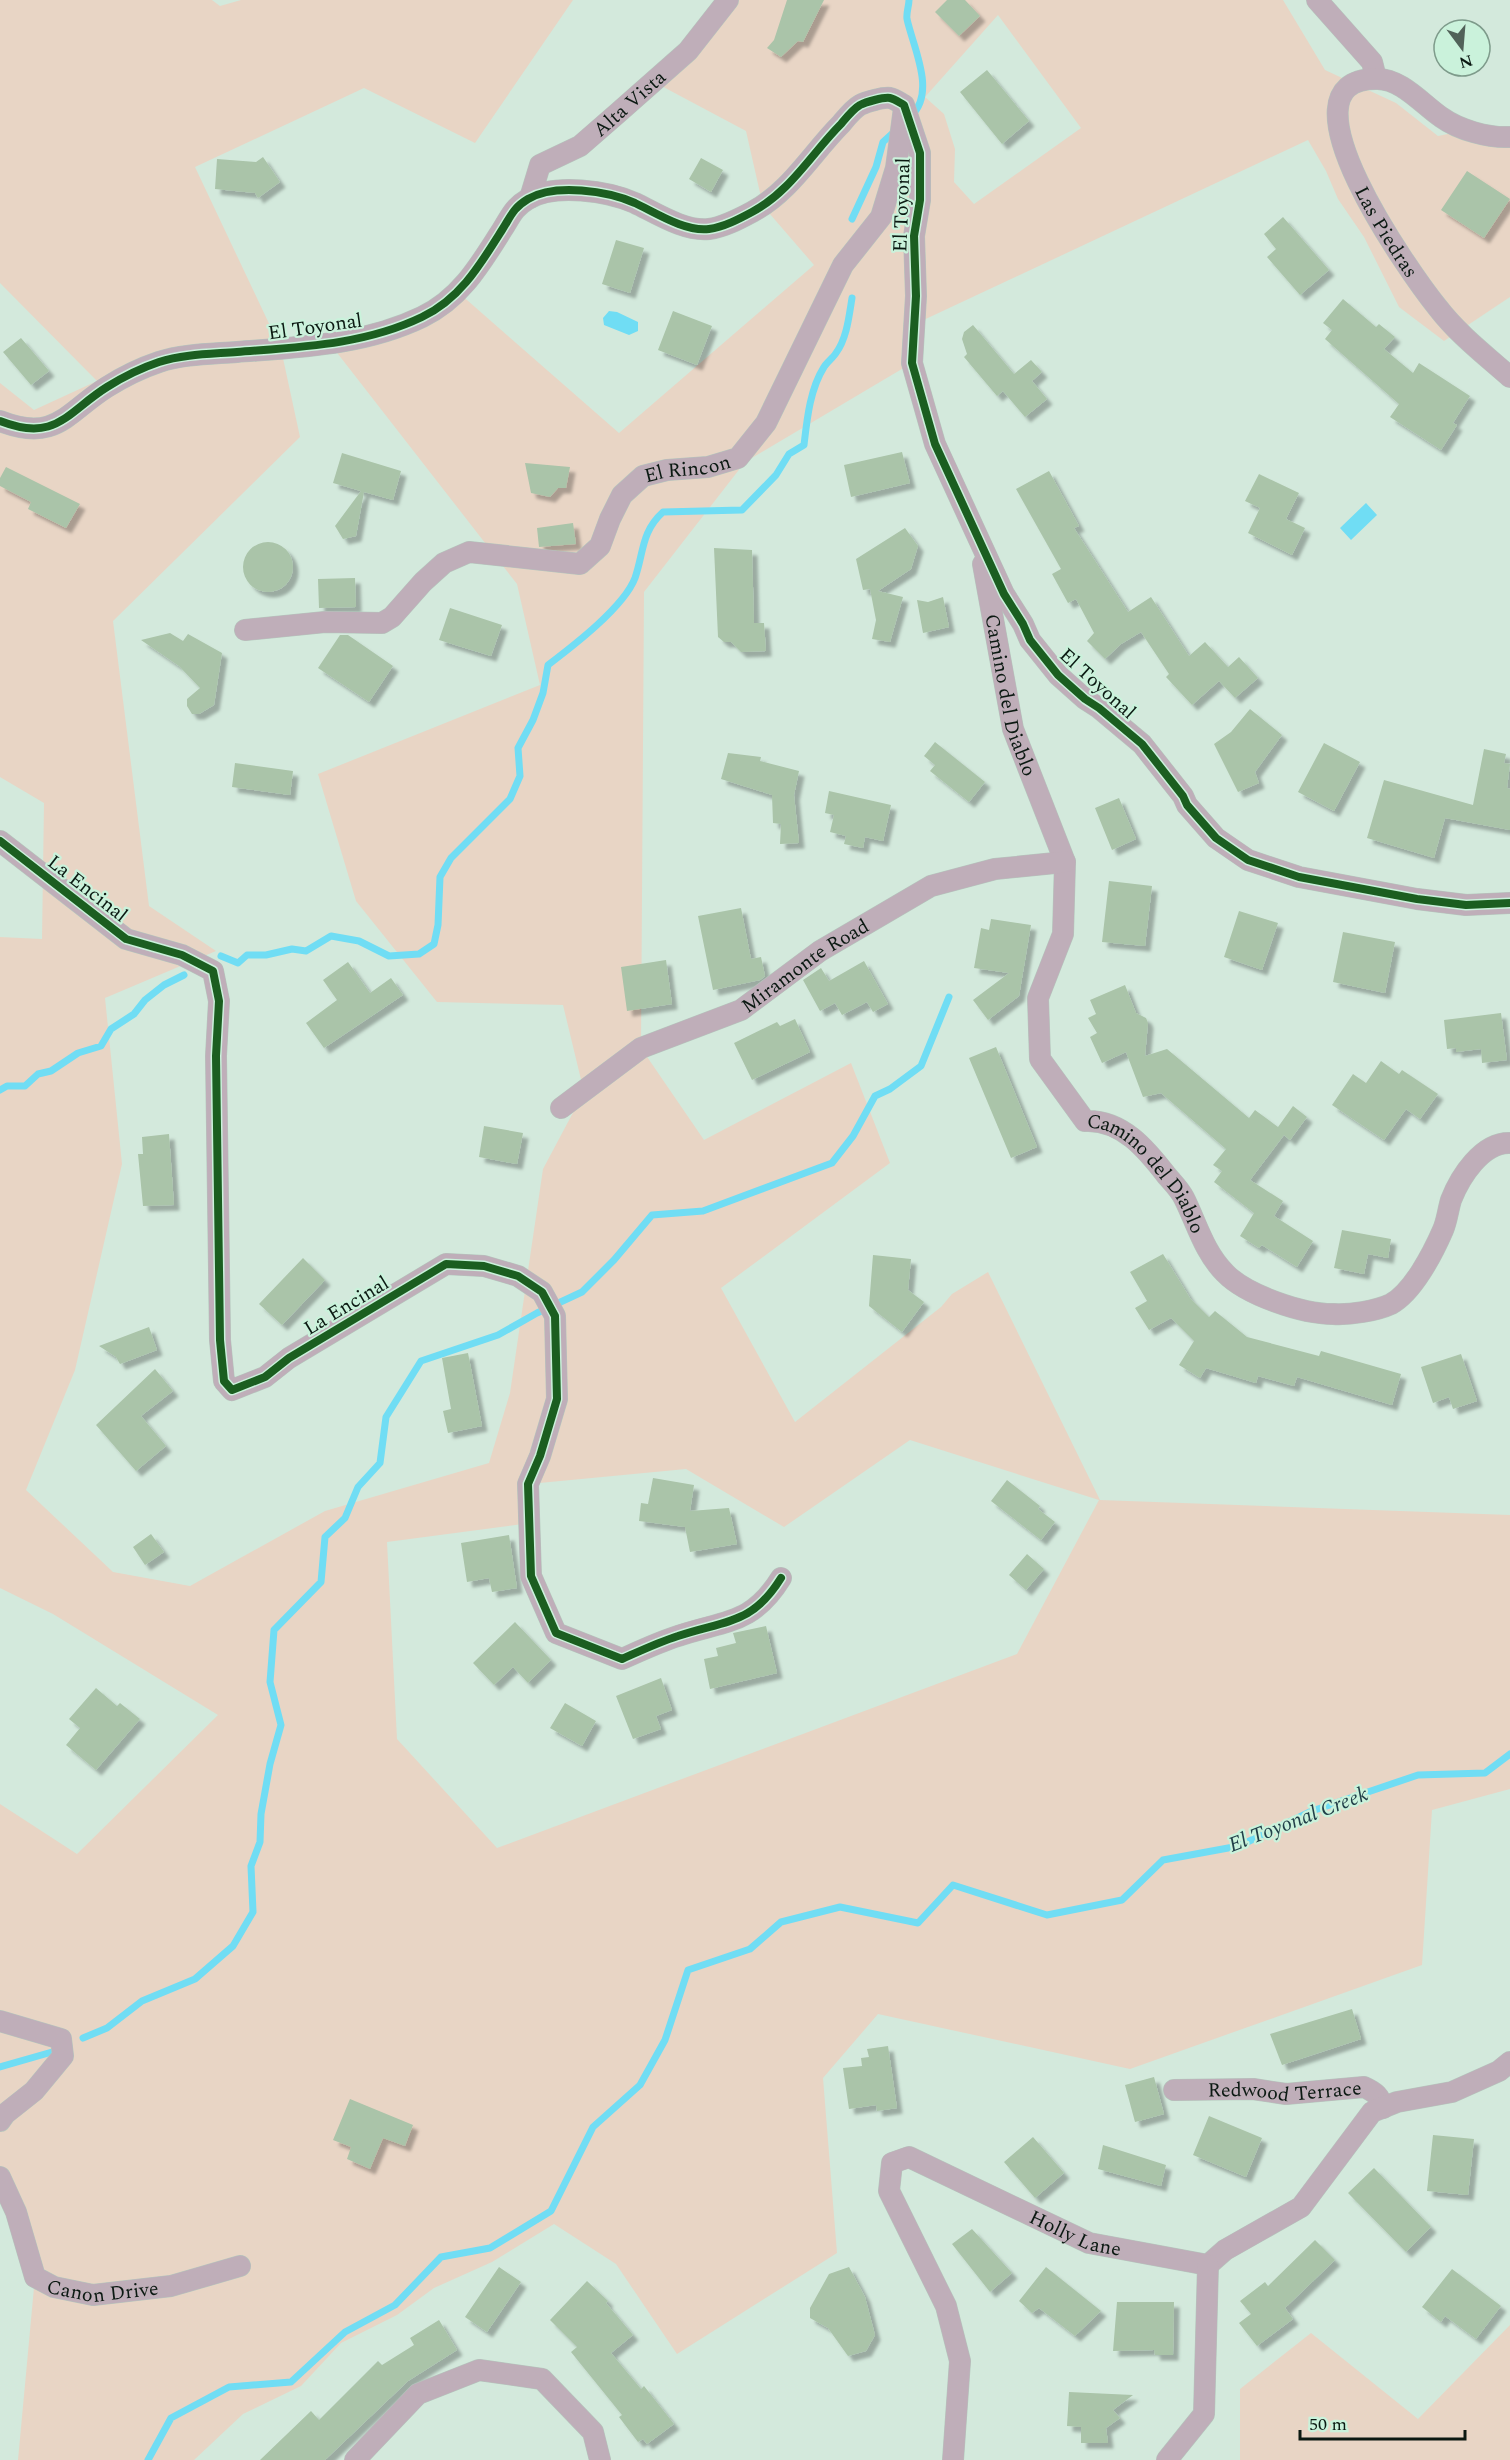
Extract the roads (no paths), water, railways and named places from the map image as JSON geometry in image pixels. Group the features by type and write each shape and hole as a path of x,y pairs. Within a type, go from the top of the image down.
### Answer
{"street":[{"name":"Alta Vista","path":"530,198 540,165 580,146 611,119 688,51 728,0"},
{"path":"1317,0 1372,62 1376,78 1392,81 1443,119 1467,130 1510,137"},
{"name":"Las Piedras","path":"1376,78 1353,82 1341,92 1336,107 1337,123 1361,187 1379,223 1437,308 1510,377"},
{"name":"El Toyonal","path":"0,422 28,427 47,427 64,421 106,387 162,361 200,355 331,345 377,334 423,317 459,292 473,275 511,212 530,198 548,192 565,189 632,202 674,223 707,229 734,221 764,206 788,186 824,141 858,106 889,98 904,105 920,153 920,200 914,236 916,296 912,363 935,444 1004,594 1030,640 1058,675 1142,744 1183,796 1187,805 1216,838 1248,860 1299,877 1417,899 1466,905 1510,903"},
{"name":"El Rincon","path":"245,630 325,622 382,623 392,617 423,582 444,563 469,552 580,564 600,546 609,519 622,495 643,476 667,470 708,467 738,458 766,423 843,266 881,218 896,168 904,105"},
{"name":"Camino del Diablo","path":"978,540 1012,729 1065,862 1063,934 1038,998 1041,1059 1085,1121 1100,1120 1114,1126 1141,1144 1153,1156 1183,1195 1206,1251 1224,1273 1236,1283 1265,1298 1317,1313 1334,1315 1376,1309 1392,1303 1406,1292 1418,1277 1444,1229 1451,1201 1461,1179 1484,1153 1510,1143"},
{"name":"La Encinal","path":"0,840 126,939 182,955 213,970 219,1001 216,1056 220,1340 224,1381 232,1390 264,1377 289,1358 446,1264 484,1266 518,1276 542,1292 555,1316 556,1399 540,1456 528,1484 531,1576 556,1634 622,1659 678,1636 737,1620 770,1597 781,1578"},
{"name":"Miramonte Road","path":"561,1108 641,1048 741,1010 820,951 931,886 995,869 1065,862"},
{"path":"0,2021 61,2039 63,2056 34,2091 5,2114 0,2121"},
{"path":"1167,2460 1204,2414 1208,2265 1225,2250 1301,2206 1372,2112 1397,2102 1452,2092 1499,2071 1510,2062"},
{"name":"Redwood Terrace","path":"1174,2090 1253,2089 1286,2094 1364,2086 1374,2091 1383,2108"},
{"name":"Holly Lane","path":"953,2460 960,2361 946,2306 889,2191 892,2163 909,2157 1089,2243 1208,2265"},
{"name":"Canon Drive","path":"0,2177 16,2212 35,2277 54,2287 93,2295 171,2286 240,2265"},
{"path":"355,2460 418,2394 479,2370 542,2379 593,2432 600,2460"}],"water":[{"path":"609,311 617,312 638,322 638,331 629,335 604,325 603,318"},
{"path":"1366,503 1377,515 1351,540 1340,528"}],"waterway":[{"name":"El Toyonal Creek","path":"909,0 907,19 923,81 919,105 912,115"},
{"name":"El Toyonal Creek","path":"852,219 876,167 883,142 895,131"},
{"name":"El Toyonal Creek","path":"221,956 238,963 247,955 266,955 292,949 306,951 331,936 359,941 389,956 419,954 434,944 438,925 440,877 451,858 510,799 520,776 518,748 533,720 543,693 548,665 597,625 620,601 635,578 647,535 663,512 742,510 776,475 789,454 804,445 815,385 824,367 835,355 843,341 852,298"},
{"name":"El Toyonal Creek","path":"0,1090 7,1086 25,1086 38,1074 51,1071 78,1053 101,1046 111,1029 134,1014 145,1000 164,985 184,975"},
{"path":"83,2038 107,2028 142,2001 195,1979 233,1946 253,1912 251,1866 260,1842 261,1814 270,1764 281,1725 270,1682 274,1630 321,1582 325,1537 345,1518 358,1487 380,1463 386,1417 421,1361 498,1335 537,1313 582,1292 614,1260 652,1215 703,1211 832,1163 853,1136 875,1096 890,1089 921,1066 949,997"},
{"name":"El Toyonal Creek","path":"148,2460 171,2418 229,2387 291,2382 345,2332 395,2305 441,2257 490,2248 551,2211 593,2127 640,2085 665,2040 688,1970 750,1949 781,1922 840,1907 918,1923 953,1885 1047,1915 1122,1900 1163,1860 1239,1846 1312,1811 1418,1775 1485,1773 1510,1754"},
{"path":"0,2067 52,2052"}]}
